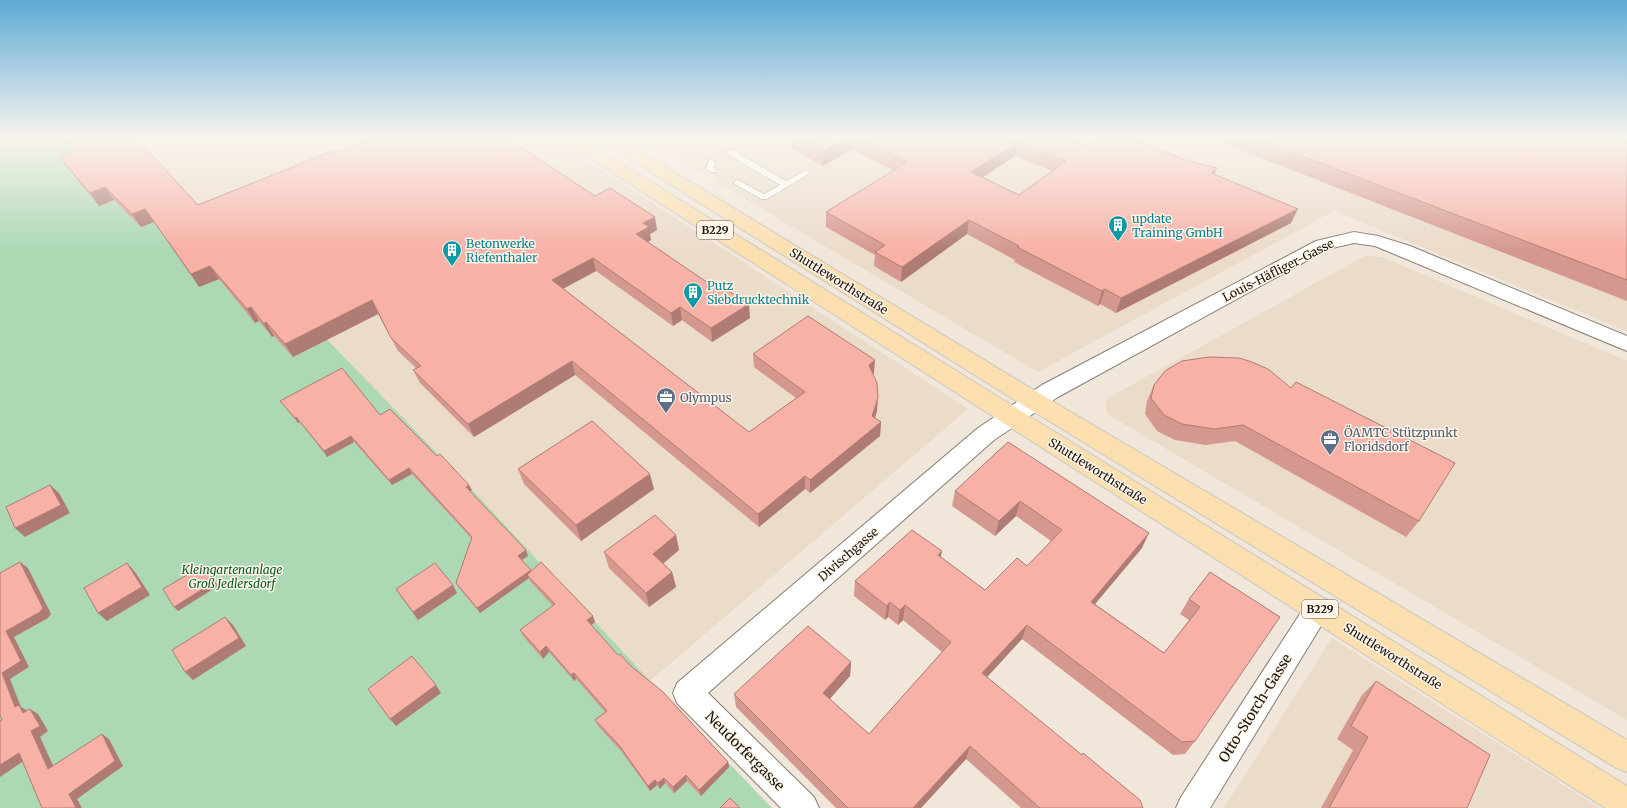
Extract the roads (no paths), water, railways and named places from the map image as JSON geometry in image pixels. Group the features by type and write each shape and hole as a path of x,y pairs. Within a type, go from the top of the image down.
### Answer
{"main road":[{"name":"Shuttleworthstraße","path":"629,176 1011,417 1318,608 1627,804"},
{"name":"Shuttleworthstraße","path":"668,176 1034,401 1627,757"}],"street":[{"name":"Louis-Häfliger-Gasse","path":"1011,417 1034,401 1070,380 1322,245 1337,239 1356,236 1377,241 1403,250 1627,344"},
{"name":"Divischgasse","path":"688,693 972,445 1011,417"},
{"name":"Otto-Storch-Gasse","path":"1192,808 1318,608"},
{"name":"Neudorfergasse","path":"688,693 802,808"}],"lane":[{"path":"771,176 787,185"},
{"path":"737,184 764,197 802,176"}],"place":[{"name":"update Training GmbH","path":"1118,242"},
{"name":"Betonwerke Riefenthaler","path":"452,267"},
{"name":"Putz Siebdrucktechnik","path":"693,309"},
{"name":"Olympus","path":"666,414"},
{"name":"ÖAMTC Stützpunkt Floridsdorf","path":"1330,456"}],"park label":[{"name":"Kleingartenanlage Groß Jedlersdorf","path":"232,576"}]}
